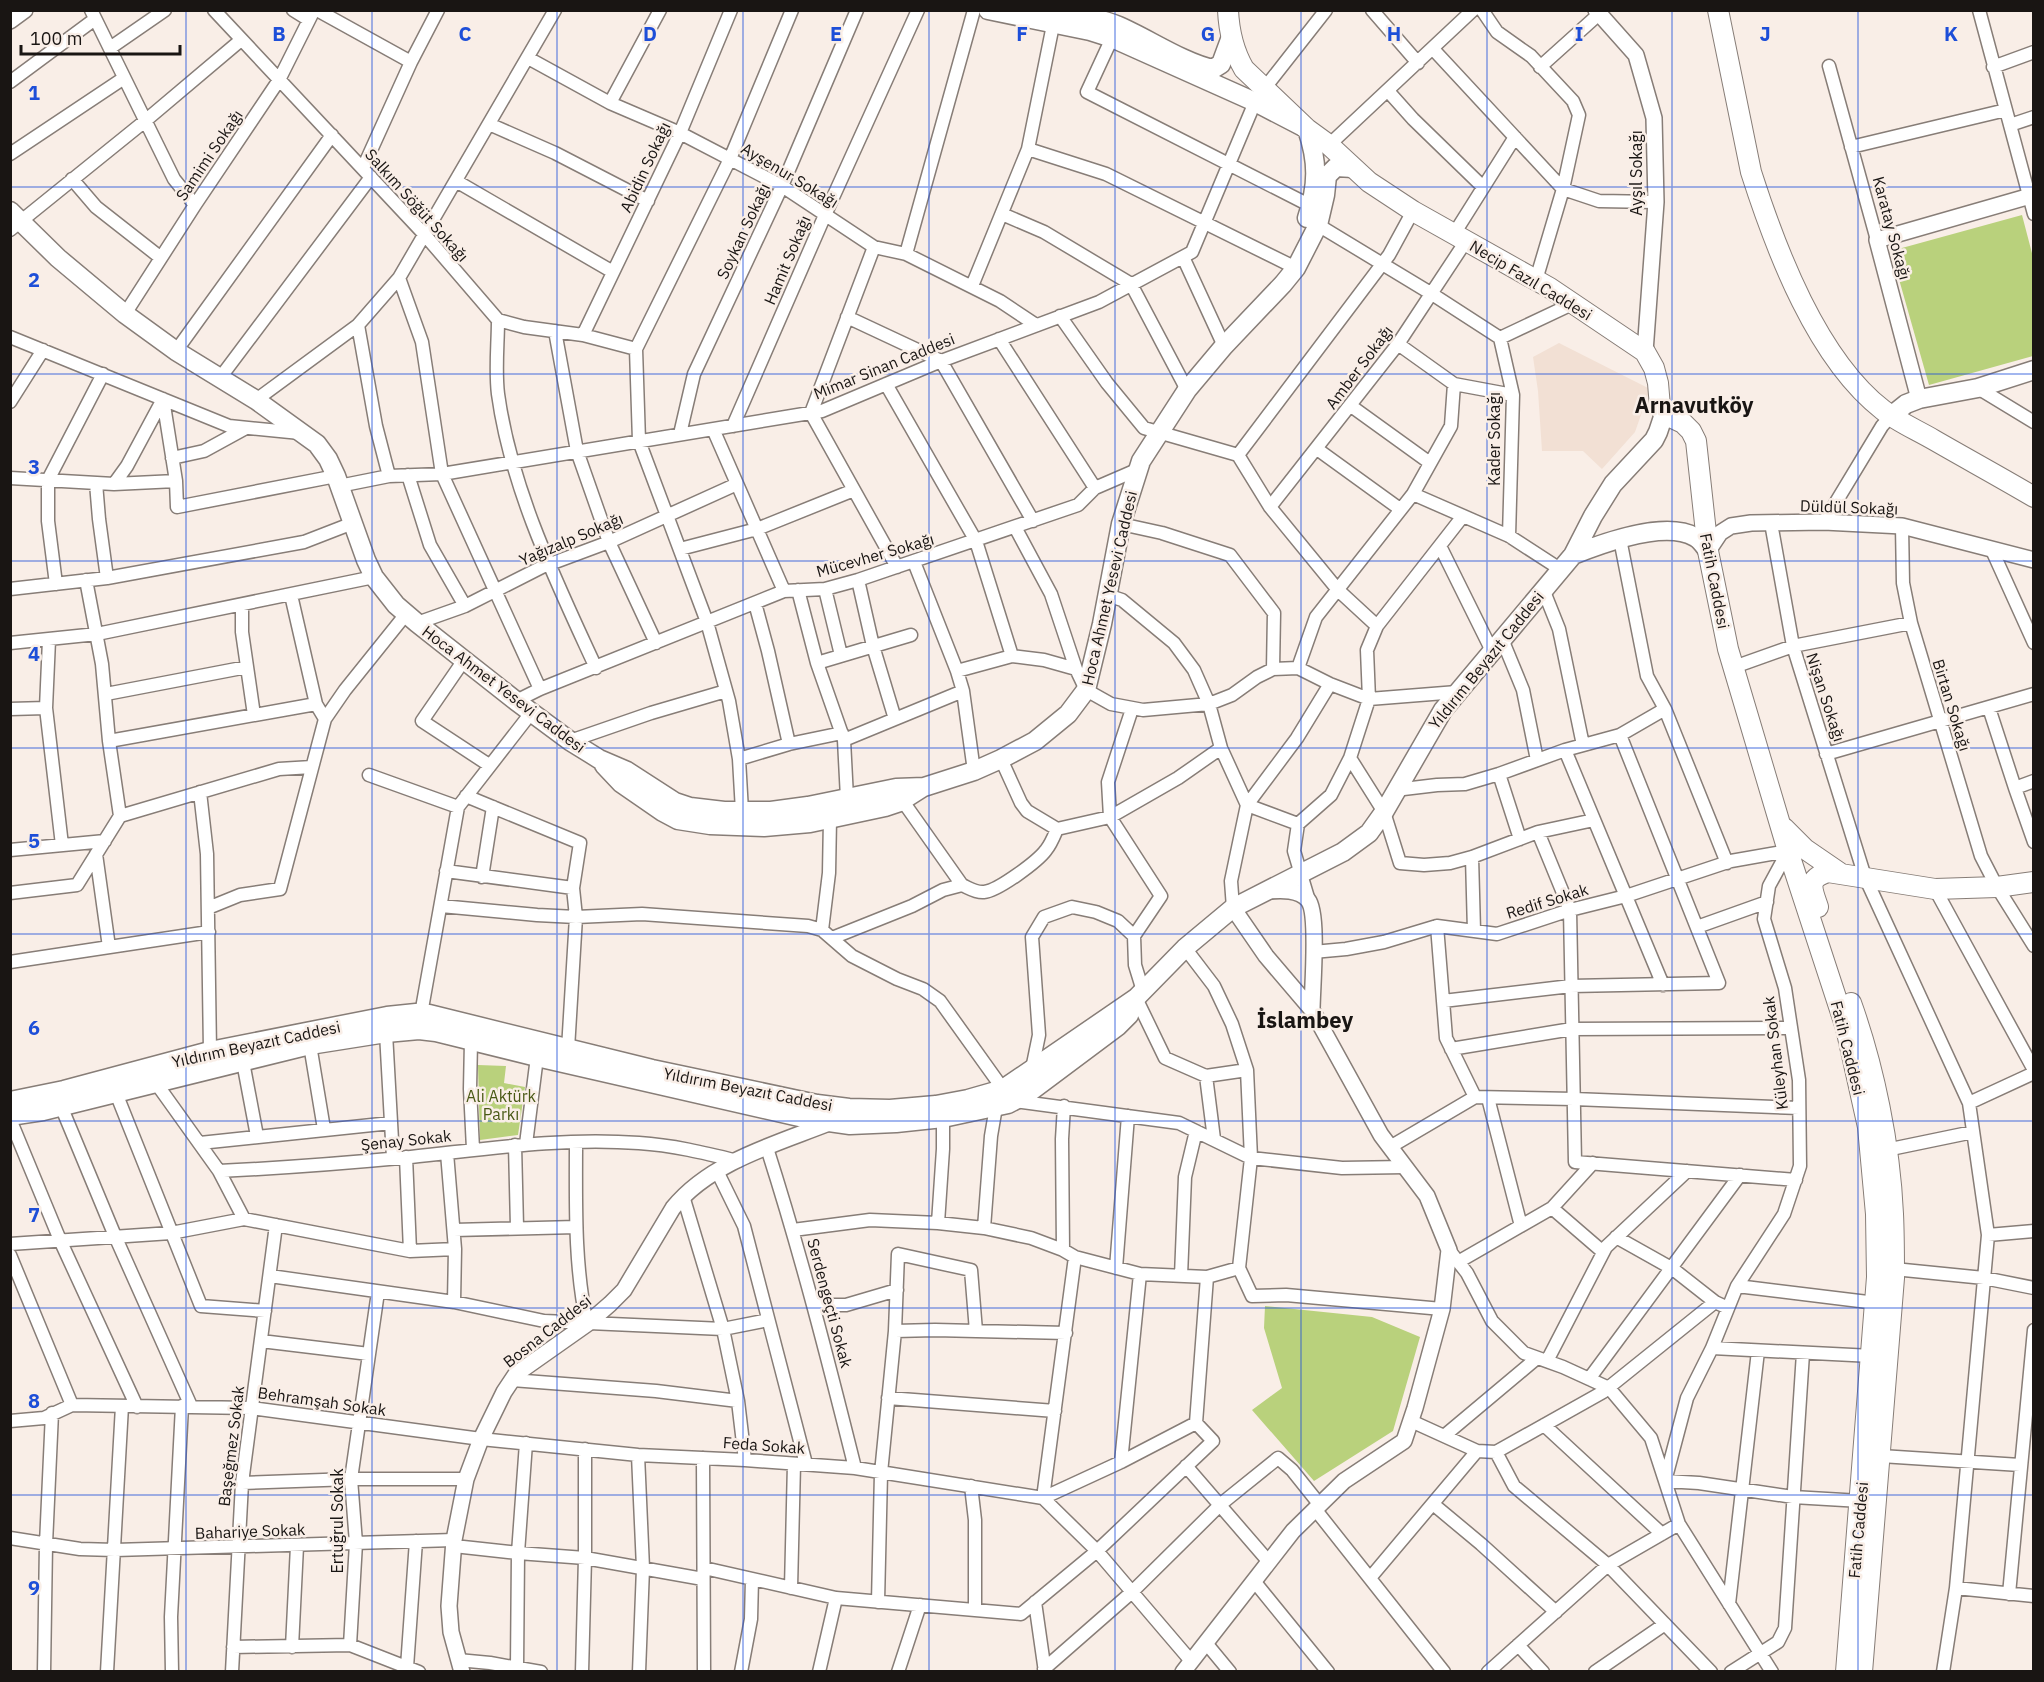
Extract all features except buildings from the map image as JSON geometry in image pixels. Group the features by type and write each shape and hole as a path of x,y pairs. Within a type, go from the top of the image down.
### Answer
{"main road":[{"path":"988,10 1052,18 1096,19 1116,25 1213,69 1221,64 1231,37"},
{"name":"Necip Fazıl Caddesi","path":"1228,10 1236,56 1259,96 1329,145 1369,182 1413,212 1536,280 1645,352"},
{"path":"1718,10 1751,172 1795,287 1812,322 1837,361 1874,403 1891,416 2034,497"},
{"path":"1052,18 1112,38 1259,96"},
{"path":"1296,268 1302,235 1311,206 1316,165 1307,129"},
{"name":"Hoca Ahmet Yesevi Caddesi","path":"14,221 125,314 176,351 256,400 304,434 322,450 338,481 374,577 389,597 412,619 524,707 570,741 599,759 627,771 675,802 708,809 787,810 896,788 924,787 974,771 1035,741 1068,714 1086,690 1122,524 1141,461 1187,390 1296,268 1318,225 1327,176 1329,145"},
{"path":"1327,176 1336,167 1353,168"},
{"path":"1645,352 1654,369 1660,407 1664,414"},
{"path":"1891,416 1906,404 1919,399 1978,388 2034,370"},
{"name":"Fatih Caddesi","path":"1664,414 1683,423 1691,431 1696,441 1708,551 1728,650 1779,822 1846,1028 1868,1127 1876,1214 1878,1277 1846,1671"},
{"name":"Yıldırım Beyazıt Caddesi","path":"10,1101 64,1090 210,1051 387,1016 421,1014 760,1093 817,1104 849,1108 890,1109 1008,1095 1032,1070 1139,995 1185,948 1233,908 1301,874 1369,833 1384,812 1432,726 1457,692 1573,555 1613,484 1654,440 1664,414"},
{"path":"1593,516 1599,534 1615,540"},
{"path":"1573,555 1615,540 1670,532 1686,534 1699,540 1708,551"},
{"path":"599,759 621,783 635,794 663,812 689,823 764,827 830,819 885,807 924,787"},
{"path":"1779,822 1804,849 1839,873"},
{"path":"1788,850 1803,865 1861,1029 1882,1122 1893,1213 1894,1269 1863,1671"},
{"path":"1812,888 1818,875 1828,872 1935,889 1997,887 2034,882"},
{"path":"10,1118 310,1045 386,1033 427,1031 829,1123 868,1125 944,1118 996,1107 1008,1095 1027,1094 1118,1026 1129,1015 1139,995"}],"street":[{"path":"10,21 26,10"},
{"path":"110,48 165,10"},
{"name":"Salkım Söğüt Sokağı","path":"214,10 424,234 498,320"},
{"path":"293,10 313,14 411,62"},
{"path":"220,378 367,173 411,62 438,10"},
{"path":"256,400 358,325 399,278 555,10"},
{"path":"610,103 660,10"},
{"name":"Abidin Sokağı","path":"583,335 680,133 731,10"},
{"path":"742,811 739,759 726,691 707,622 639,441 636,350 730,159 792,10"},
{"name":"Soykan Sokağı","path":"680,434 694,374 782,186 857,10"},
{"name":"Hamit Sokağı","path":"733,426 918,10"},
{"path":"906,254 974,10"},
{"name":"Mimar Sinan Caddesi","path":"176,481 177,507 338,481 442,474 822,411 941,361 1099,302 1191,252 1259,96 1326,10"},
{"path":"1372,10 1418,63"},
{"path":"1329,145 1473,10"},
{"path":"1482,10 1497,32 1531,56 1573,101 1580,115 1563,189 1536,280"},
{"path":"1979,10 2034,214"},
{"path":"1540,67 1598,12"},
{"name":"Ayşıl Sokağı","path":"1598,12 1636,55 1654,118 1656,202 1645,352"},
{"name":"Samimi Sokağı","path":"125,314 279,80 313,14"},
{"path":"10,82 93,15 174,179 195,205"},
{"path":"972,286 1028,148 1052,18"},
{"path":"1112,38 1088,92 1311,206"},
{"path":"14,221 72,179 242,40"},
{"path":"1433,49 1563,189 1599,201 1656,202"},
{"path":"1993,67 2034,52"},
{"name":"Ayşenur Sokağı","path":"528,58 610,103 680,133 782,186 874,247"},
{"name":"Karatay Sokağı","path":"1829,66 1919,399"},
{"path":"10,154 124,78"},
{"path":"1388,91 1413,119 1483,187"},
{"path":"1851,147 2006,110"},
{"path":"2010,125 2034,117"},
{"path":"489,124 555,153 648,201"},
{"path":"176,351 332,135"},
{"name":"Amber Sokağı","path":"1270,507 1351,406 1432,294 1483,187 1515,137"},
{"path":"1028,148 1106,174 1296,268"},
{"path":"72,179 96,207 161,258"},
{"path":"456,181 613,272"},
{"path":"1877,240 2031,196"},
{"path":"1238,455 1382,266 1413,212"},
{"path":"1002,214 1044,232 1131,284 1187,390"},
{"path":"1318,225 1500,338 1572,304"},
{"path":"897,567 811,413 874,247 906,254 1000,300 1036,325"},
{"path":"1183,257 1224,346"},
{"path":"399,278 422,342 442,474 540,689"},
{"path":"1060,316 1107,383 1144,429 1238,455 1270,507 1338,590 1377,626"},
{"path":"848,317 941,361 1033,521"},
{"path":"596,668 549,565 513,462 498,392 498,320 583,335 636,350"},
{"path":"358,325 376,426 389,476"},
{"path":"555,331 577,451 609,542 656,643"},
{"path":"10,337 229,426 304,434"},
{"name":"Kader Sokağı","path":"1500,338 1513,395 1509,536"},
{"path":"999,339 1095,488"},
{"path":"1398,344 1454,384 1513,395"},
{"path":"10,402 43,350"},
{"path":"56,584 48,521 48,480 103,374"},
{"path":"886,384 976,541 1012,656"},
{"path":"1298,668 1316,617 1413,494 1451,426 1454,384"},
{"path":"1978,388 2034,422"},
{"path":"10,478 114,484 176,481 163,399"},
{"path":"114,484 127,466 163,399"},
{"path":"1351,406 1430,463"},
{"path":"1824,522 1881,426 1891,416"},
{"path":"172,458 204,451 246,428"},
{"path":"713,429 784,591"},
{"path":"1317,449 1400,509"},
{"name":"Mücevher Sokağı","path":"524,707 540,689 784,591 825,590 976,541 1078,505 1095,488 1139,469"},
{"path":"408,475 430,545 465,606"},
{"path":"96,483 107,578"},
{"name":"Yağızalp Sokağı","path":"412,619 465,606 549,565 609,542 737,484"},
{"path":"680,549 757,529 854,490"},
{"path":"1413,494 1509,536 1560,569"},
{"path":"1312,1010 1314,920 1294,851 1298,824 1331,795 1350,758 1369,699 1367,650 1377,626 1463,516"},
{"name":"Düldül Sokağı","path":"1708,551 1720,533 1731,526 1824,522 1902,526 2034,560"},
{"path":"10,590 107,578 304,542 353,523"},
{"name":"Nişan Sokağı","path":"1771,523 1792,646 1865,877 1969,1103 1988,1235 1956,1588 1943,1671"},
{"path":"1122,524 1162,533 1230,555 1274,613 1273,669"},
{"name":"Birtan Sokağı","path":"1902,526 1904,583 1911,622 1981,856 1997,887 2034,946"},
{"path":"1015,527 1051,594 1076,669 1086,690 1111,704 1143,710 1209,704 1232,695 1257,677 1273,669 1298,668 1330,684 1369,699 1457,692"},
{"path":"1615,540 1647,676 1665,709 1727,863"},
{"path":"1440,546 1523,690 1537,760"},
{"path":"1991,548 2034,643"},
{"path":"914,562 963,691 974,771"},
{"path":"10,643 97,633 374,577"},
{"path":"10,893 77,885 120,816 109,741 106,694 86,580"},
{"path":"858,580 873,646 895,719"},
{"path":"1543,589 1559,629 1582,745"},
{"path":"798,590 817,663 843,737 847,798"},
{"path":"825,590 841,655"},
{"path":"291,595 316,704 325,719"},
{"path":"1107,595 1122,600 1174,643 1194,670 1209,704 1221,748 1247,805 1298,824"},
{"path":"755,603 789,744"},
{"path":"242,605 242,632 254,715"},
{"path":"208,908 240,895 280,889 325,719 345,690 412,619"},
{"path":"1734,668 1792,646 1911,622"},
{"path":"817,663 911,635"},
{"path":"50,639 46,708 62,845"},
{"path":"957,671 1012,656 1044,660 1076,669"},
{"path":"464,660 422,722 489,765"},
{"path":"106,694 247,667"},
{"path":"1330,684 1297,738 1247,805 1231,881 1233,908 1266,956 1312,1010 1381,1135 1426,1196 1453,1256 1467,1273 1492,1321 1524,1353 1609,1388 1651,1438 1679,1524 1772,1671"},
{"path":"570,741 651,713 726,691"},
{"path":"739,759 789,744 843,737 895,719 963,691"},
{"path":"1826,754 2034,694"},
{"path":"109,741 316,704"},
{"path":"421,1014 458,807 489,765 524,707"},
{"path":"10,710 46,708"},
{"path":"1989,708 2034,842"},
{"path":"1132,709 1107,782 1110,817 1161,896 1134,936 1139,995 1165,1058 1206,1076 1247,1070"},
{"path":"1395,790 1464,784 1499,774 1565,750 1620,735 1665,709"},
{"path":"1443,1001 1571,986 1719,983 1620,735"},
{"path":"1001,759 1027,811 1057,829 1110,817 1178,778 1221,748"},
{"path":"1565,750 1663,985"},
{"path":"1350,758 1384,812 1400,863 1424,865 1450,863 1538,832 1594,820"},
{"path":"120,816 279,769 312,767"},
{"path":"1499,774 1520,839"},
{"path":"369,775 458,807"},
{"path":"2015,788 2034,781"},
{"path":"200,792 207,854 210,1051"},
{"path":"466,796 580,843 573,888 576,917 568,1049"},
{"path":"902,800 962,885 975,891 986,892 994,889 1034,864 1047,849 1057,829"},
{"path":"482,877 494,807"},
{"path":"827,934 830,819"},
{"path":"1538,832 1570,910 1575,1162 1796,1180"},
{"path":"10,850 105,841"},
{"name":"Redif Sokak","path":"1313,952 1346,950 1384,942 1437,926 1497,934 1727,863 1788,850"},
{"name":"Küleyhan Sokak","path":"1665,1481 1687,1398 1712,1348 1737,1286 1784,1214 1800,1166 1799,1080 1785,988 1764,920 1769,886 1788,850"},
{"path":"96,854 109,947"},
{"path":"1472,857 1474,932"},
{"path":"446,871 573,888"},
{"path":"827,934 912,906 943,890 962,885"},
{"path":"1935,889 2034,1071 1969,1103"},
{"path":"1268,891 1283,890 1299,894 1309,901"},
{"path":"1697,927 1767,902"},
{"path":"441,906 537,915 576,917 642,914 808,926 827,934 852,956 897,979 923,988 940,1001 1008,1095 1064,1106 1179,1123 1251,1158 1342,1168 1405,1167"},
{"path":"1032,1070 1039,1035 1032,937 1044,917 1072,907 1096,912 1118,921 1134,936"},
{"path":"1437,926 1446,1038 1482,1098 1521,1226"},
{"path":"10,962 208,932"},
{"path":"1185,948 1214,986 1232,1024 1247,1070 1251,1158 1239,1268 1252,1296 1286,1295 1443,1309"},
{"path":"1451,1049 1572,1029 1791,1028"},
{"path":"386,1033 391,1123 399,1158 410,1251"},
{"path":"471,1041 470,1089 473,1149"},
{"path":"310,1045 324,1129"},
{"path":"517,1227 521,1144 537,1058"},
{"path":"243,1062 257,1136"},
{"path":"1206,1076 1215,1139"},
{"path":"156,1083 219,1171 244,1219"},
{"path":"116,1093 201,1306 265,1311"},
{"path":"1390,1147 1482,1098 1574,1099 1799,1108"},
{"path":"61,1106 186,1406 171,1617 172,1671"},
{"path":"1063,1250 1064,1106"},
{"path":"984,1228 991,1136 996,1107"},
{"path":"1116,1268 1128,1116"},
{"path":"10,1118 60,1240 137,1407"},
{"path":"938,1223 944,1118"},
{"path":"200,1143 391,1123"},
{"name":"Bosna Caddesi","path":"460,1666 451,1632 449,1606 454,1543 466,1479 481,1439 512,1380 530,1364 587,1324 624,1290 673,1208 683,1196 717,1171 829,1123"},
{"path":"1181,1276 1185,1177 1196,1131"},
{"path":"1886,1150 1973,1132"},
{"path":"576,1142 576,1227 581,1299 587,1324"},
{"name":"Şenay Sokak","path":"219,1171 399,1158 521,1144 576,1142 641,1143 738,1161"},
{"name":"Serdengeçti Sokak","path":"767,1148 815,1305 855,1468"},
{"path":"447,1153 455,1249 454,1302"},
{"path":"1453,1256 1521,1226 1552,1208 1593,1163"},
{"path":"717,1171 744,1226 768,1320 800,1464 791,1588"},
{"path":"1444,1436 1542,1359 1606,1247 1687,1171"},
{"path":"1589,1379 1740,1175"},
{"path":"683,1196 723,1329 738,1401 745,1460"},
{"path":"1552,1208 1604,1252"},
{"path":"10,1244 171,1233 244,1219 410,1251 455,1249"},
{"path":"793,1230 870,1220 938,1223 984,1228 1031,1238 1075,1257 1140,1274 1208,1277 1239,1268"},
{"name":"Başeğmez Sokak","path":"232,1671 242,1483 276,1225"},
{"path":"454,1230 576,1227"},
{"path":"1988,1235 2034,1231"},
{"path":"1617,1237 1671,1268 1715,1302 1728,1308"},
{"path":"878,1602 881,1473 895,1331 898,1254 971,1270 976,1331"},
{"path":"10,1255 72,1405"},
{"path":"1043,1498 1097,1551 1132,1592 1187,1666 1293,1531 1344,1481 1404,1441 1443,1309 1453,1256"},
{"path":"1043,1498 1075,1257"},
{"path":"1894,1269 1984,1278 2034,1288"},
{"path":"1121,1462 1140,1274"},
{"path":"270,1276 454,1302 530,1319 587,1324 723,1329 768,1320"},
{"path":"1043,1498 1121,1462 1196,1423 1208,1277"},
{"path":"1737,1286 1876,1303"},
{"path":"815,1305 846,1305 897,1290"},
{"name":"Ertuğrul Sokak","path":"350,1645 356,1543 351,1479 378,1292"},
{"path":"1411,1421 1477,1451 1496,1452 1609,1388 1715,1302"},
{"path":"2009,1593 2034,1330"},
{"path":"895,1331 1066,1333"},
{"path":"261,1341 369,1354"},
{"path":"1712,1348 1872,1356"},
{"path":"1729,1604 1758,1351"},
{"path":"1731,1671 1778,1642 1785,1628 1803,1353"},
{"path":"512,1380 656,1391 738,1401"},
{"path":"888,1398 1055,1411"},
{"name":"Behramşah Sokak","path":"12,1417 35,1420 72,1405 251,1408 481,1439"},
{"path":"107,1671 122,1406"},
{"path":"44,1671 46,1544 52,1413"},
{"name":"Bahariye Sokak","path":"10,1538 80,1549 115,1551 416,1541 454,1543 518,1553 585,1558 643,1568 752,1579 836,1598 1021,1614 1097,1551 1213,1441 1196,1423"},
{"path":"1544,1425 1662,1533"},
{"name":"Feda Sokak","path":"481,1439 638,1455 855,1468 1043,1498"},
{"path":"518,1667 518,1553 526,1443"},
{"path":"582,1671 585,1449"},
{"path":"1370,1578 1477,1451"},
{"path":"1496,1452 1514,1486 1608,1565 1711,1671"},
{"path":"638,1455 643,1568 639,1671"},
{"path":"1881,1456 2020,1465"},
{"path":"703,1458 704,1671"},
{"path":"1044,1670 1132,1592 1221,1504 1278,1458 1292,1470 1370,1578 1444,1671"},
{"path":"1186,1466 1269,1562"},
{"path":"242,1483 351,1479 466,1479"},
{"path":"1665,1481 1699,1483 1793,1497 1861,1501"},
{"path":"971,1486 975,1520 975,1610"},
{"path":"1433,1504 1556,1612"},
{"path":"1488,1671 1608,1565 1679,1524"},
{"path":"233,1647 350,1645 413,1669 416,1541"},
{"path":"292,1647 297,1546"},
{"path":"741,1671 752,1619 752,1579"},
{"path":"1254,1581 1328,1671"},
{"path":"1956,1588 2034,1596"},
{"path":"819,1671 836,1598"},
{"path":"1035,1602 1044,1670"},
{"path":"898,1671 920,1605"},
{"path":"1595,1671 1665,1624"},
{"path":"1206,1642 1230,1671"},
{"path":"1518,1645 1543,1671"},
{"path":"460,1666 518,1667 541,1671"}],"shaded area":[{"path":"1559,343 1650,389 1635,432 1602,469 1583,451 1542,451 1533,357"}],"green space":[{"path":"2022,215 2033,257 2033,356 1929,385 1891,251"},
{"name":"Ali Aktürk Parkı","path":"478,1065 506,1066 504,1083 525,1087 518,1135 480,1140"},
{"path":"1265,1306 1372,1317 1420,1337 1393,1431 1314,1481 1252,1410 1282,1388 1264,1328"}],"district":[{"name":"Arnavutköy","path":"1694,405"},
{"name":"İslambey","path":"1305,1020"}]}
